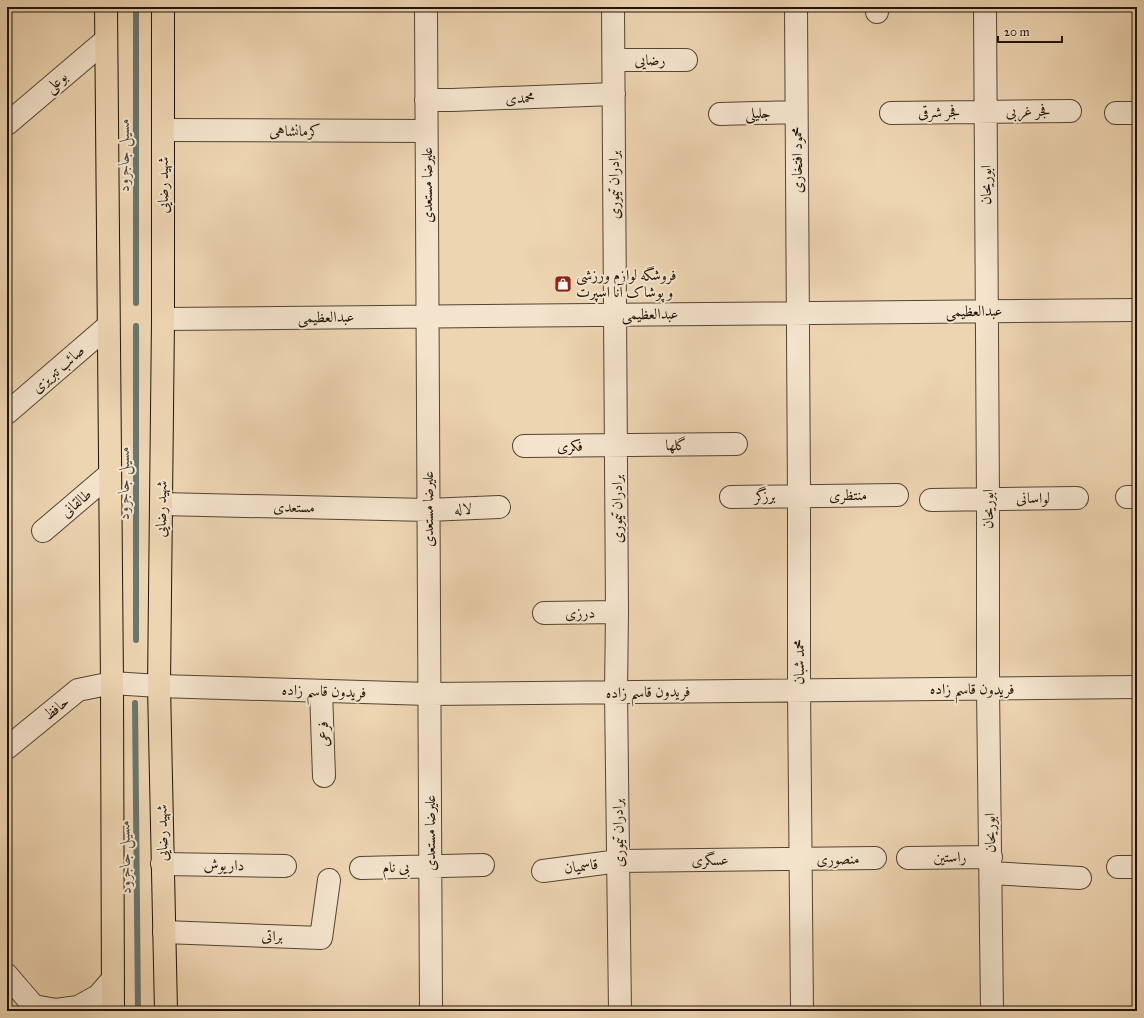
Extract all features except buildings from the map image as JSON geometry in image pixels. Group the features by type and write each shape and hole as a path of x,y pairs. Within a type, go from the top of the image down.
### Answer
{"main road":[{"path":"106,7 112,683 113,1011"},
{"name":"شهید رضایی","path":"163,7 163,319 159,686 166,1011"}],"street":[{"name":"علیرضا مستعدی","path":"426,7 431,1011"},
{"name":"برادران تیموری","path":"613,7 617,612 616,692 620,1011"},
{"name":"محمود افتخاری","path":"796,7 798,313"},
{"name":"ابوریحان","path":"985,7 988,688 992,1011"},
{"name":"بوعلی","path":"7,124 106,40"},
{"name":"رضایی","path":"614,60 686,60"},
{"name":"محمدی","path":"426,100 614,94"},
{"name":"فجر غربی","path":"986,112 1070,111"},
{"name":"جلیلی","path":"720,114 796,112"},
{"name":"فجر شرقی","path":"891,113 986,112"},
{"name":"کرمانشاهی","path":"163,130 426,131"},
{"name":"عبدالعظیمی","path":"163,319 1137,310"},
{"name":"محمد شبان","path":"798,313 798,690 802,1011"},
{"name":"صائب تبریزی","path":"7,413 108,326"},
{"name":"گلها","path":"616,446 736,444"},
{"name":"فکری","path":"524,446 616,446"},
{"name":"طالقانی","path":"42,531 110,474"},
{"name":"منتظری","path":"799,496 897,495"},
{"name":"برزگر","path":"732,497 799,496"},
{"name":"لواسانی","path":"931,500 1077,498"},
{"name":"مستعدی","path":"161,504 428,510"},
{"name":"لاله","path":"428,510 499,508"},
{"name":"درزی","path":"544,613 617,612"},
{"name":"حافظ","path":"7,748 78,690 112,683 159,686"},
{"name":"فریدون قاسم زاده","path":"159,686 429,694 1137,687"},
{"name":"فرعی","path":"321,691 324,776"},
{"name":"منصوری","path":"801,859 874,858"},
{"name":"راستین","path":"908,858 991,865 1080,878"},
{"name":"عسگری","path":"619,861 801,859"},
{"name":"قاسمیان","path":"543,871 619,861"},
{"name":"داریوش","path":"162,864 285,866"},
{"path":"430,866 483,865"},
{"name":"بی نام","path":"361,868 430,866"},
{"name":"براتی","path":"164,932 321,938 329,880"},
{"path":"7,975 34,1010 56,1010 78,1007 98,996 113,979"}],"waterway":[{"name":"مسیل جاجرود","path":"136,7 136,303"},
{"name":"مسیل جاجرود","path":"136,326 136,640"},
{"name":"مسیل جاجرود","path":"135,703 138,1011"}],"place":[{"name":"فروشگه لوازم ورزشی و پوشاک آنا اسپرت","path":"563,284"}]}
